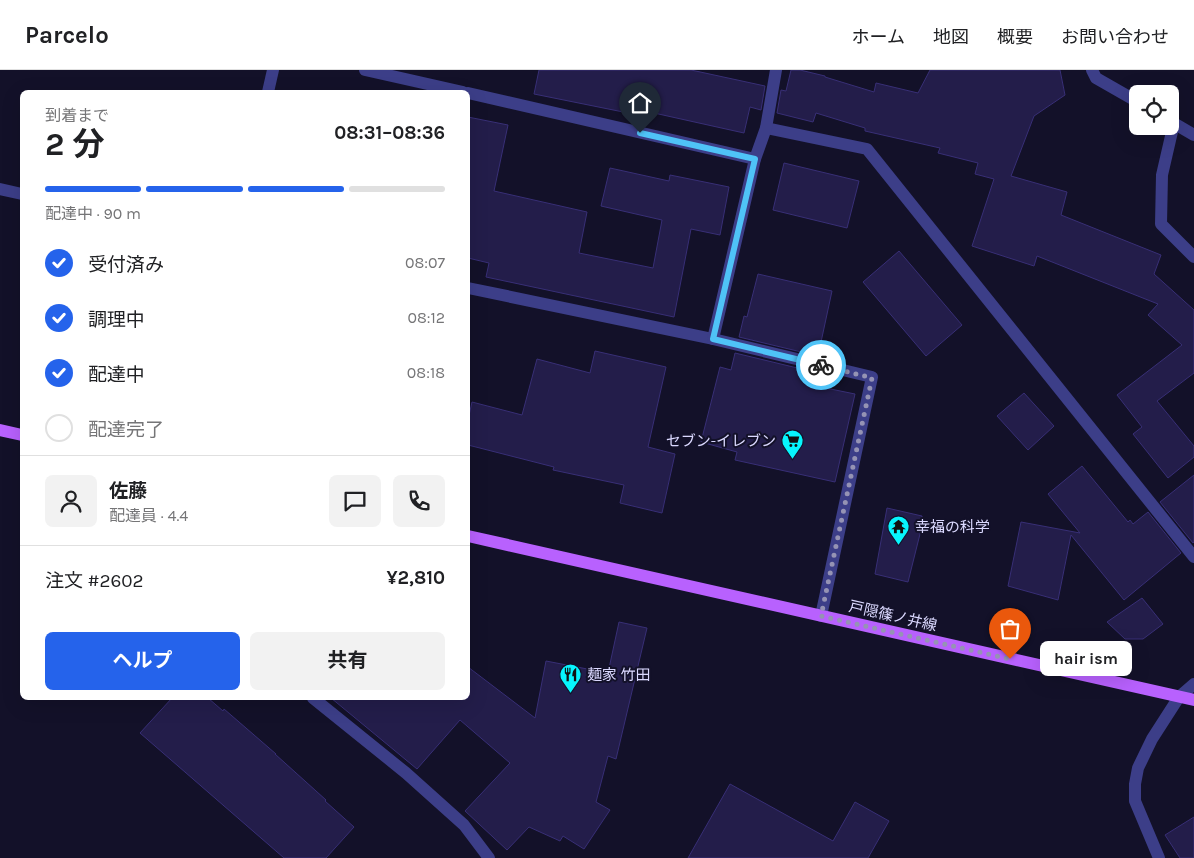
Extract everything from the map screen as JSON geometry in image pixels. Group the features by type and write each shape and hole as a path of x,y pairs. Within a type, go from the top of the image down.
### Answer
{"main road":[{"path":"0,430 20,435"},
{"name":"戸隠篠ノ井線","path":"470,536 1194,700"}],"street":[{"path":"268,90 273,70"},
{"path":"366,70 454,90"},
{"path":"713,339 755,159 766,128 776,70"},
{"path":"1092,70 1096,78 1129,97"},
{"path":"470,94 755,159"},
{"path":"1179,126 1194,135"},
{"path":"766,128 867,149 1194,557"},
{"path":"1170,135 1162,174 1161,224 1194,257"},
{"path":"0,189 20,194"},
{"path":"470,288 713,339 872,378 821,616"},
{"path":"1159,858 1135,801 1135,784 1138,768 1152,739 1178,697 1194,684"},
{"path":"315,700 406,773 464,825 489,858"}],"building":[{"path":"539,70 691,70 765,86 761,110 750,107 744,133 654,113 653,118 534,94"},
{"path":"791,70 800,70 825,76 874,92 876,83 918,93 930,70 1060,70 1065,95 1034,116 1011,176 1067,192 1061,215 1161,255 1154,274 1194,310 1194,373 1157,401 1194,446 1194,457 1168,478 1133,434 1142,427 1117,395 1182,345 1148,315 1158,304 1037,256 1034,266 972,246 994,179 975,174 978,163 938,153 940,148 865,131 865,128 816,113 813,122 777,113 781,90 786,91"},
{"path":"470,117 508,125 494,191 587,212 579,253 653,268 662,220 601,206 610,168 669,181 670,175 729,187 720,235 691,229 674,317 486,277 489,263 470,258"},
{"path":"784,163 859,181 847,228 773,210"},
{"path":"899,251 962,325 926,356 863,282"},
{"path":"758,274 832,291 818,356 739,337 744,316 747,317"},
{"path":"595,351 666,367 648,447 675,454 662,513 620,503 624,485 553,470 554,467 470,446 470,411 472,402 522,415 537,359 590,373"},
{"path":"735,353 814,372 811,385 855,394 835,482 735,460 737,452 701,442 720,367 731,370"},
{"path":"1024,393 1054,426 1028,450 997,416"},
{"path":"1082,466 1128,522 1130,520 1133,524 1148,512 1181,553 1124,600 1071,535 1058,600 1008,586 1021,522 1080,533 1048,494"},
{"path":"1194,475 1194,542 1193,543 1160,502"},
{"path":"887,508 922,516 922,526 908,582 875,574"},
{"path":"1142,598 1163,624 1143,639 1125,639 1107,622"},
{"path":"619,622 647,628 616,759 608,756 596,802 610,810 584,849 563,836 560,841 529,827 507,850 465,811 510,763 460,720 417,769 333,700 470,700 470,669 535,718 546,661 608,673"},
{"path":"170,700 210,700 223,711 224,709 276,754 354,827 326,858 284,858 140,733"},
{"path":"730,784 833,841 855,802 889,821 868,858 688,858"},
{"path":"1194,817 1194,858 1180,858 1165,835"}],"way so far":[{"path":"821,365 872,378 821,616 1010,659"}],"place":[{"name":"セブン-イレブン","path":"792,460"},
{"name":"幸福の科学","path":"899,546"},
{"name":"hair ism","path":"1010,659"},
{"name":"麺家 竹田","path":"571,694"}],"route":[{"path":"640,133 755,159 713,339 821,365"}]}
